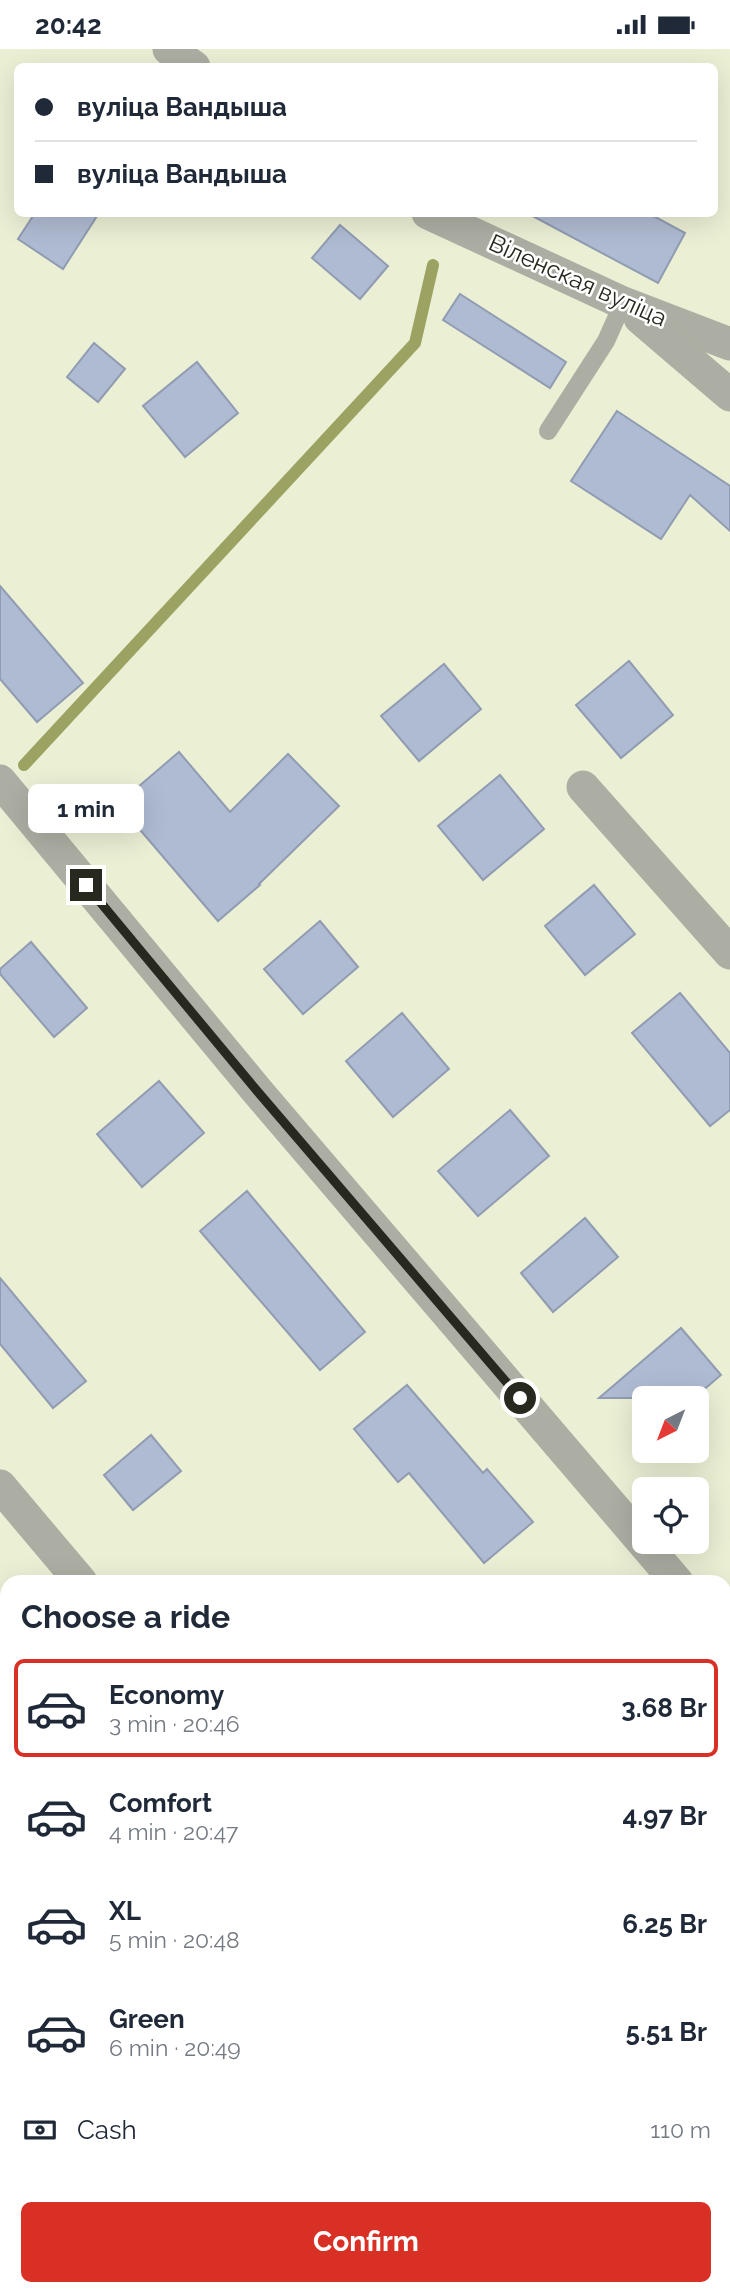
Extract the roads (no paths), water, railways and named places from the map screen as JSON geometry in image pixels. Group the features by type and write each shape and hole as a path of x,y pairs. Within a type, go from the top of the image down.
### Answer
{"street":[{"path":"169,49 188,63"},
{"name":"Віленская вуліца","path":"437,217 623,303 730,344"},
{"path":"623,303 730,395"},
{"path":"0,781 258,1092 671,1575"},
{"path":"583,787 730,953"},
{"path":"0,1486 75,1575"}],"lane":[{"path":"548,431 606,341 623,303"}],"waterway":[{"path":"24,765 415,343 433,265"}]}
